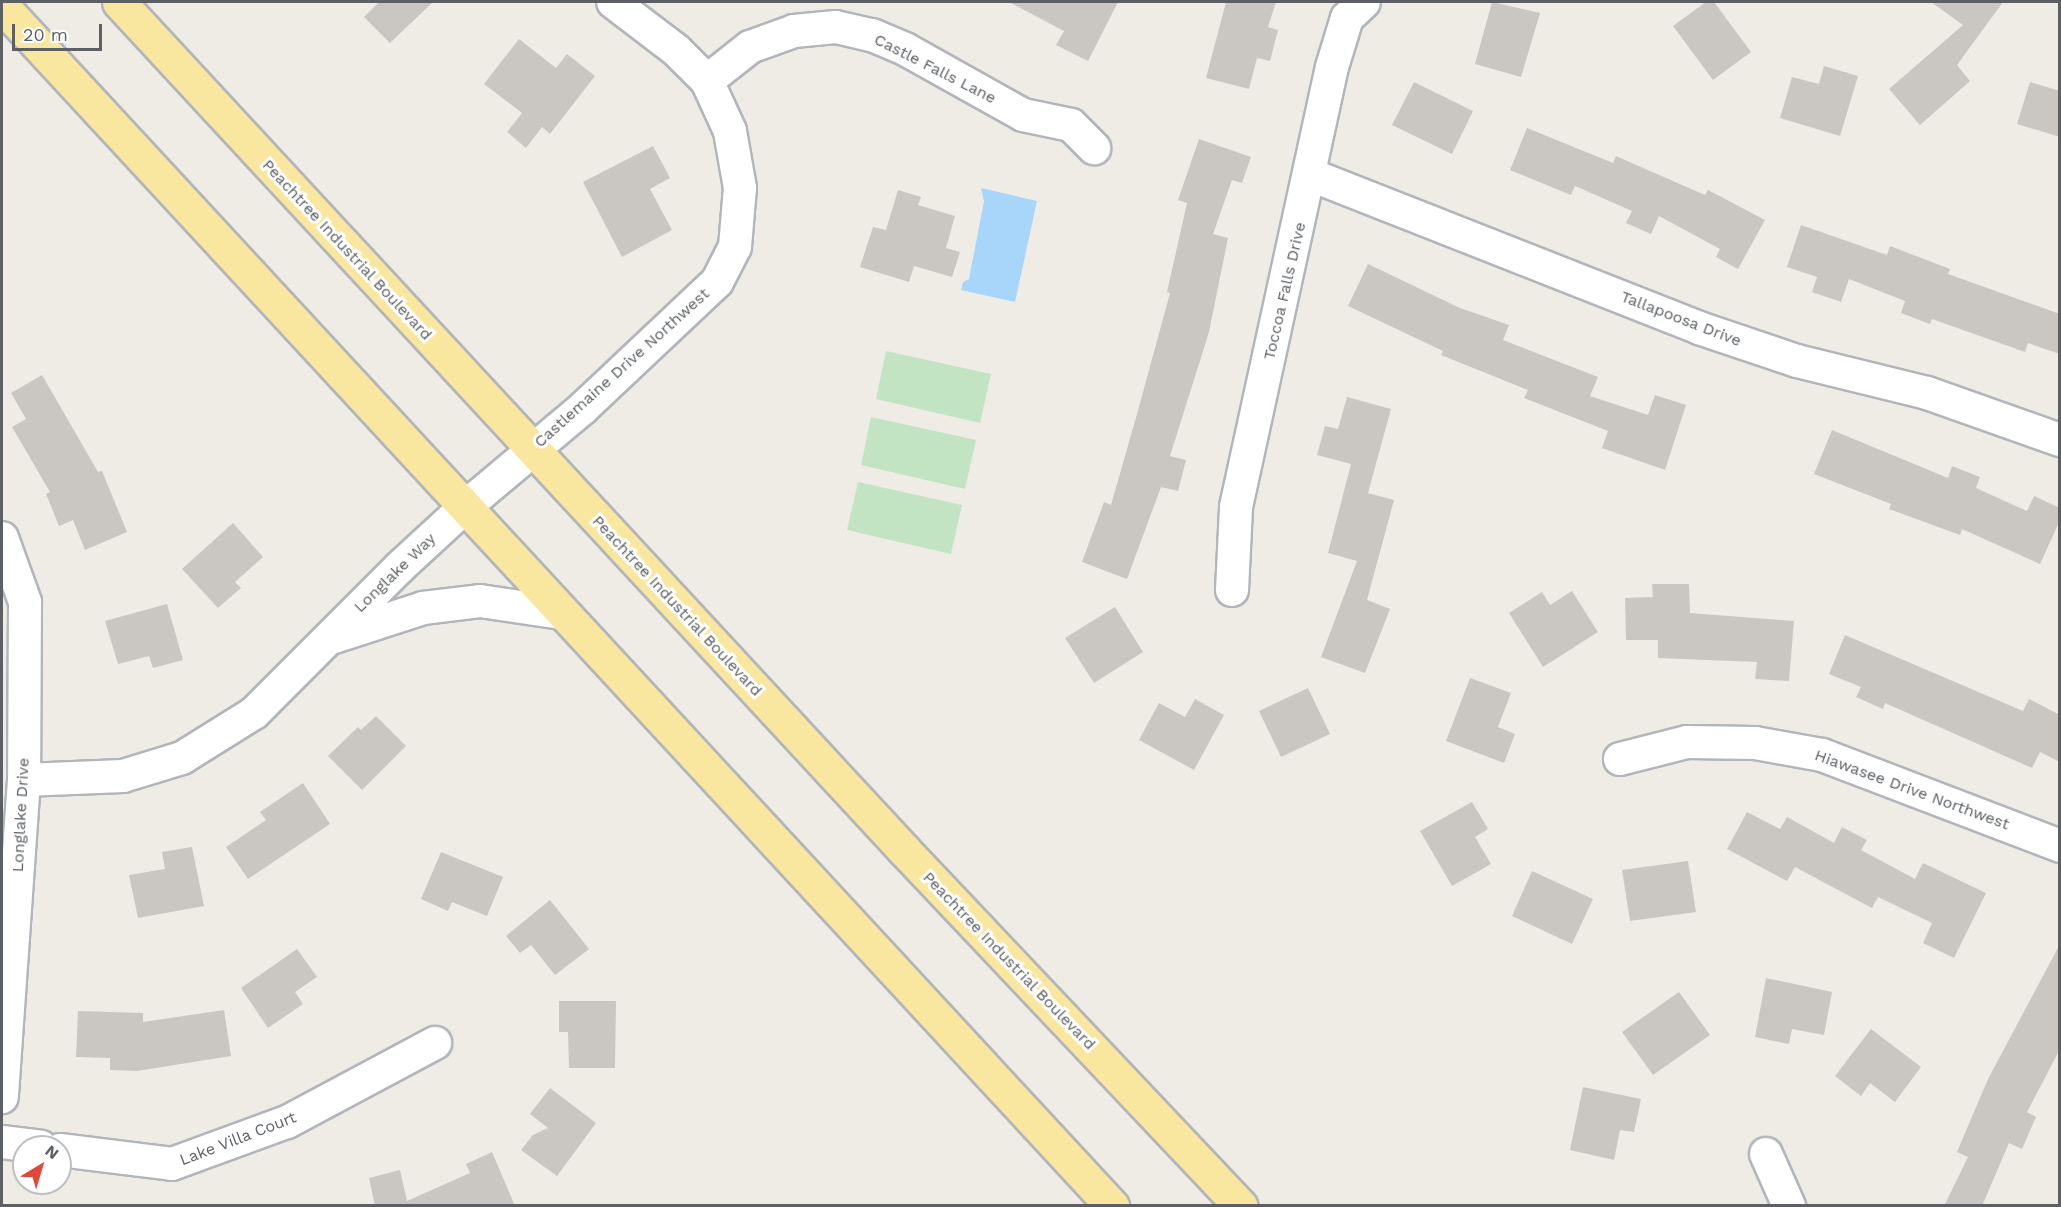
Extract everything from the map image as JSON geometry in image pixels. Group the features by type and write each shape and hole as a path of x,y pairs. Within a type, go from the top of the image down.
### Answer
{"highway":[{"name":"Peachtree Industrial Boulevard","path":"118,2 903,850 1241,1206"},
{"path":"2,6 561,613 1112,1206"}],"street":[{"name":"Castlemaine Drive Northwest","path":"464,508 590,402 717,282 735,247 740,188 730,131 707,81 676,50 613,2"},
{"name":"Toccoa Falls Drive","path":"1232,590 1236,507 1311,175 1332,67 1347,18 1364,2"},
{"name":"Castle Falls Lane","path":"707,81 750,47 794,31 836,27 872,35 905,49 1023,115 1071,125 1094,148"},
{"name":"Tallapoosa Drive","path":"1311,175 1699,328 1797,361 1926,393 2060,440"},
{"name":"Longlake Way","path":"24,780 123,776 182,758 254,712 464,508"},
{"name":"Longlake Drive","path":"2,538 25,602 24,780 2,1097"},
{"name":"Longlake Way","path":"327,640 423,608 480,601 561,613"},
{"name":"Hiawasee Drive Northwest","path":"1620,759 1687,742 1755,743 1822,755 2060,846"},
{"name":"Lake Villa Court","path":"72,1152 172,1164 287,1122 435,1043"},
{"path":"1766,1154 1788,1206"}],"green space":[{"path":"886,351 991,374 980,423 876,399"},
{"path":"871,417 976,440 965,489 861,465"},
{"path":"858,482 962,505 951,554 847,530"}],"water":[{"path":"981,188 1037,201 1015,302 961,290 963,282 969,279 984,201"}],"building":[{"path":"379,2 433,2 390,43 364,17"},
{"path":"1009,2 1118,2 1088,61 1056,45 1064,31"},
{"path":"1226,2 1276,2 1268,27 1278,30 1270,61 1257,58 1249,89 1206,78"},
{"path":"1492,2 1540,13 1521,77 1475,64"},
{"path":"1706,2 1714,2 1751,52 1713,80 1673,26"},
{"path":"1931,2 2003,2 1957,65 1970,81 1920,125 1889,89 1963,25"},
{"path":"519,39 556,68 567,54 595,76 550,134 542,127 526,148 507,132 522,113 484,84"},
{"path":"1824,66 1858,76 1840,136 1780,118 1792,77 1819,84"},
{"path":"1414,82 1473,111 1452,154 1392,125"},
{"path":"2030,82 2060,91 2060,137 2017,124"},
{"path":"1527,128 1613,163 1616,156 1705,195 1708,190 1765,220 1738,269 1716,257 1720,249 1659,216 1651,234 1626,223 1632,211 1575,186 1571,195 1510,170"},
{"path":"1199,139 1251,157 1242,183 1232,180 1213,234 1228,238 1209,332 1170,456 1186,460 1178,491 1161,487 1127,579 1082,562 1104,502 1111,505 1137,414 1170,293 1167,292 1187,203 1178,200"},
{"path":"653,146 670,178 650,189 672,230 622,257 583,182"},
{"path":"898,190 921,197 918,205 955,216 946,248 960,252 952,277 914,266 909,282 860,267 873,227 886,230"},
{"path":"1801,225 1887,255 1890,246 1950,269 1948,274 2060,314 2060,354 2028,343 2025,352 1932,319 1930,324 1901,313 1905,301 1849,279 1841,302 1812,292 1817,277 1787,267"},
{"path":"1368,264 1460,308 1509,325 1503,340 1598,377 1590,396 1648,415 1655,395 1686,405 1665,470 1602,448 1608,431 1524,398 1528,390 1441,355 1443,351 1348,306"},
{"path":"42,375 98,472 102,471 127,532 85,550 73,520 59,526 46,494 50,492 12,427 26,419 11,393"},
{"path":"1347,397 1391,409 1368,493 1394,500 1367,600 1390,609 1365,673 1321,657 1357,561 1328,553 1351,464 1317,455 1325,426 1338,429"},
{"path":"1832,430 1948,478 1952,466 1980,477 1976,488 2027,511 2034,496 2060,508 2060,520 2040,564 1962,529 1960,535 1889,509 1891,504 1814,474"},
{"path":"233,523 263,557 235,582 241,588 218,608 182,569"},
{"path":"1652,584 1689,584 1690,613 1794,621 1789,681 1755,679 1757,662 1658,658 1658,640 1626,640 1625,598 1653,597"},
{"path":"1572,591 1598,632 1543,667 1509,613 1542,592 1550,605"},
{"path":"167,604 183,660 153,668 149,656 118,664 105,621"},
{"path":"1115,607 1143,652 1094,683 1065,638"},
{"path":"1845,635 2023,711 2029,699 2060,715 2060,762 2040,752 2032,768 1885,703 1883,709 1856,697 1861,687 1829,674"},
{"path":"1470,678 1511,693 1498,727 1515,734 1504,763 1446,741"},
{"path":"1308,688 1330,734 1281,757 1259,711"},
{"path":"1195,699 1224,715 1194,770 1139,740 1159,703 1185,717"},
{"path":"376,716 406,746 362,790 328,756 358,727 361,730"},
{"path":"303,783 330,824 248,879 226,847 266,820 260,812"},
{"path":"1472,802 1488,829 1475,837 1491,864 1452,886 1420,831"},
{"path":"1747,812 1780,829 1787,817 1834,843 1842,827 1867,840 1861,850 1915,879 1923,863 1986,893 1954,958 1923,943 1932,923 1878,897 1872,908 1795,867 1787,881 1727,849"},
{"path":"192,847 204,906 138,918 129,875 165,869 162,852"},
{"path":"441,852 503,877 487,916 452,902 448,911 421,899"},
{"path":"1688,861 1696,912 1630,921 1622,870"},
{"path":"1532,871 1593,899 1572,944 1512,916"},
{"path":"550,900 589,949 555,975 531,945 520,953 506,936"},
{"path":"2060,944 2060,1049 2027,1112 2036,1117 2022,1149 2009,1143 1982,1206 1944,1206 1968,1157 1957,1152 1988,1079"},
{"path":"297,949 317,977 295,992 303,1004 268,1028 241,988"},
{"path":"1766,978 1832,992 1824,1035 1792,1029 1789,1044 1755,1037"},
{"path":"1679,992 1710,1035 1653,1075 1622,1032"},
{"path":"559,1001 616,1001 615,1068 569,1068 568,1032 559,1032"},
{"path":"224,1010 231,1056 137,1071 110,1070 110,1058 76,1057 78,1011 143,1013 143,1022"},
{"path":"1871,1029 1921,1067 1895,1102 1870,1083 1861,1096 1835,1076"},
{"path":"1583,1087 1641,1099 1634,1132 1620,1130 1614,1160 1570,1150"},
{"path":"550,1088 596,1123 557,1176 521,1150 533,1135 548,1128 530,1114"},
{"path":"492,1152 515,1206 375,1206 369,1178 400,1170 407,1201 470,1173 466,1164"}]}
